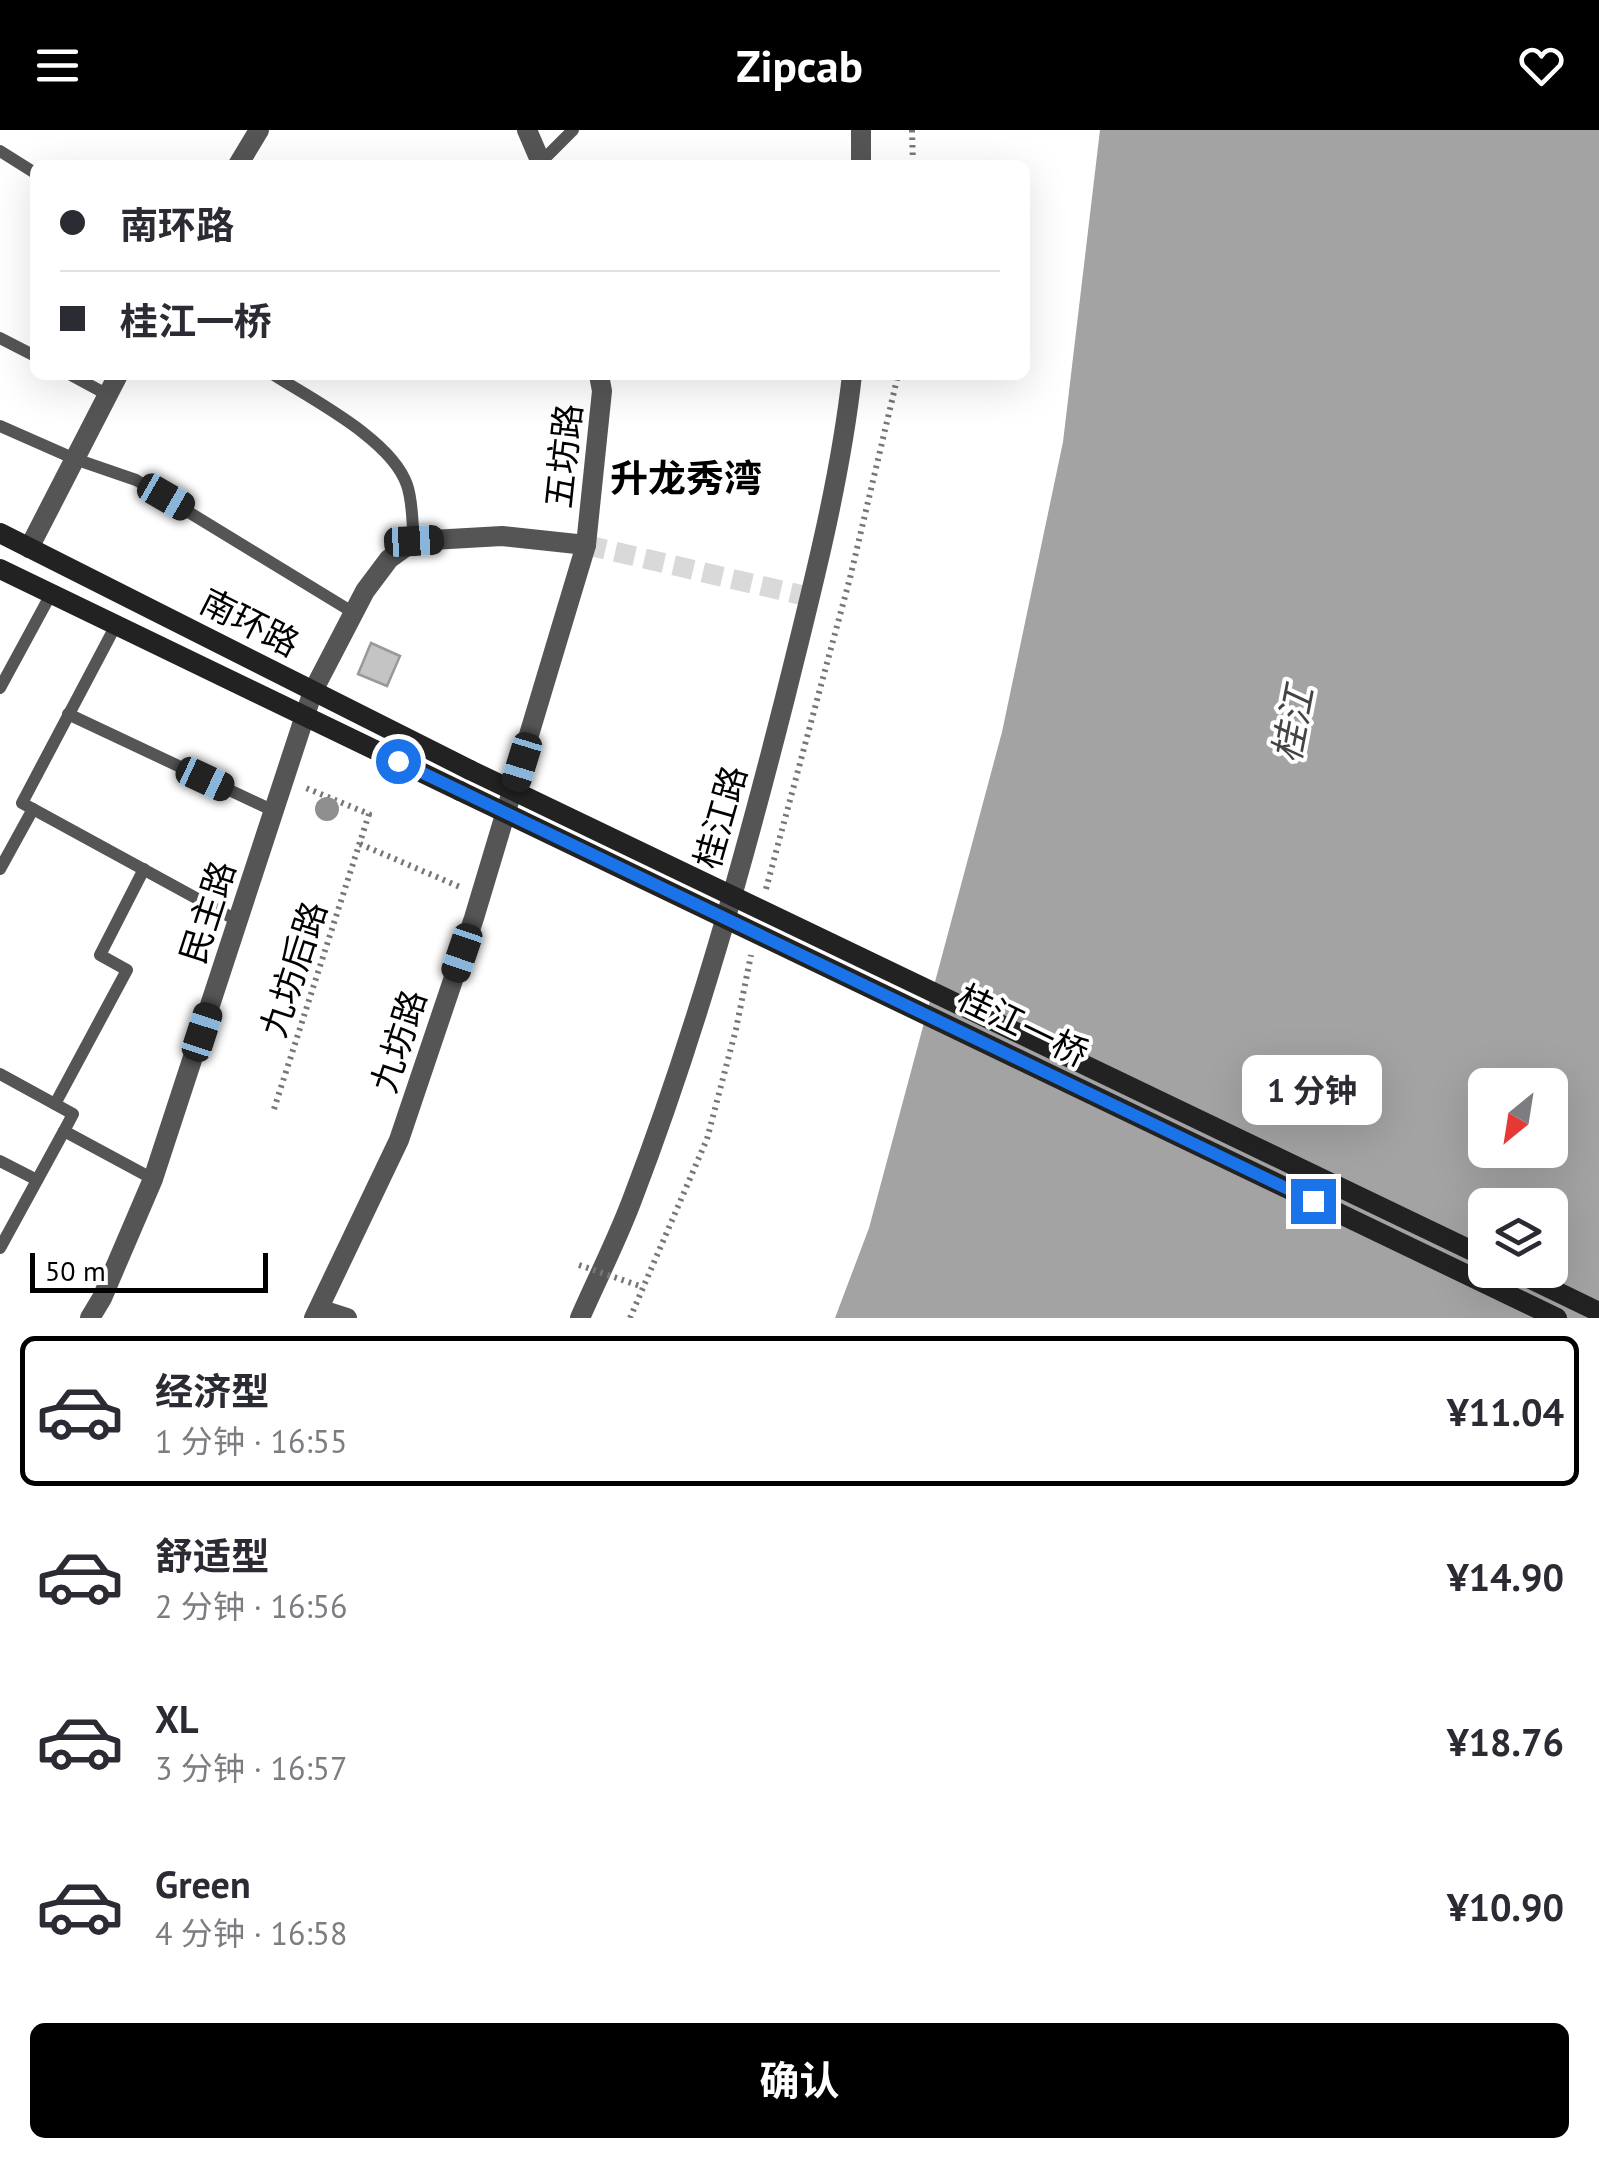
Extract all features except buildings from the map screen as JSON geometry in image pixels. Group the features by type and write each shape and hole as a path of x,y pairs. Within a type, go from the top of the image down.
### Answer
{"main road":[{"name":"南环路","path":"0,533 470,770"},
{"name":"南环路","path":"2,574 460,791"},
{"name":"桂江一桥","path":"470,770 1468,1249"},
{"name":"桂江一桥","path":"460,791 1557,1318"},
{"path":"1549,1288 1599,1312"}],"street":[{"path":"241,160 258,130"},
{"path":"527,130 541,160"},
{"path":"861,130 861,160"},
{"path":"29,548 115,380"},
{"name":"五坊路","path":"586,545 602,392 600,380"},
{"name":"桂江路","path":"580,1318 631,1202 690,1033 757,810 810,597 851,380"},
{"path":"414,541 502,536 586,545"},
{"name":"民主路","path":"90,1318 153,1179 313,690 376,574 414,541"},
{"name":"九坊路","path":"316,1314 400,1140 481,896 586,545"},
{"path":"316,1314 347,1318"}],"lane":[{"path":"545,160 573,130"},
{"path":"0,151 30,170"},
{"path":"0,338 30,353"},
{"path":"81,380 108,394"},
{"path":"282,380 389,454 408,485 414,541"},
{"path":"0,426 136,480 354,613"},
{"path":"0,688 51,594"},
{"path":"116,626 22,803 238,921"},
{"path":"68,714 274,811"},
{"path":"0,869 33,808"},
{"path":"54,1104 127,970 100,956 144,870"},
{"path":"0,1074 73,1114 2,1240"},
{"path":"64,1131 153,1179"},
{"path":"0,1160 37,1180"}],"path":[{"path":"912,130 913,160"},
{"path":"760,909 845,597 897,380"},
{"path":"284,779 369,814 360,844 481,896"},
{"name":"九坊后路","path":"274,1109 360,844"},
{"path":"630,1318 707,1139 736,1029 755,933"},
{"path":"579,1265 644,1288"}],"water":[{"name":"桂江","path":"1100,130 1599,130 1599,1318 835,1318 869,1228 1002,732 1063,442"}],"tunnel":[{"path":"586,545 810,597"}],"district":[{"name":"升龙秀湾","path":"686,477"}],"route":[{"path":"398,761 1313,1201"}]}
